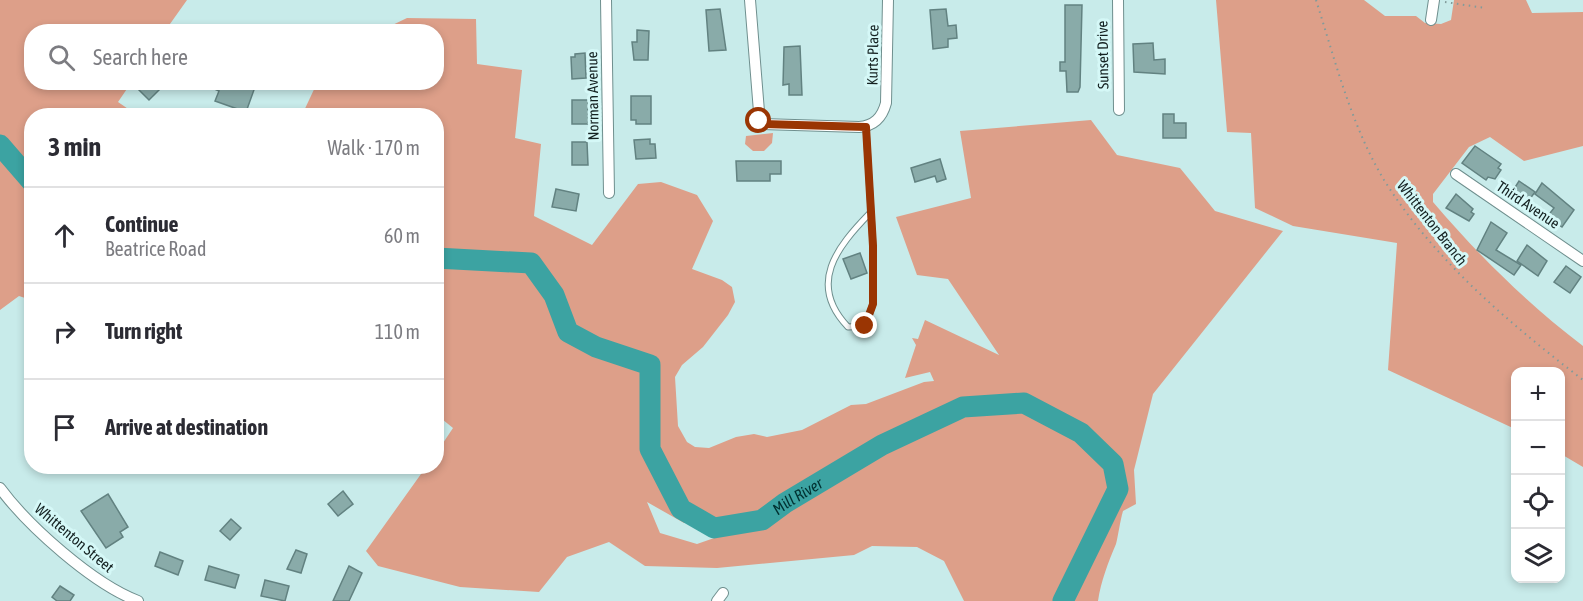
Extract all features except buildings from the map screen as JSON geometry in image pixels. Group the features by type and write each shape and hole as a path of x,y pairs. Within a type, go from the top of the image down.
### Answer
{"street":[{"name":"Norman Avenue","path":"606,0 609,192"},
{"path":"750,0 760,124 866,127"},
{"name":"Kurts Place","path":"866,127 878,120 884,110 888,79 888,0"},
{"name":"Sunset Drive","path":"1118,0 1119,110"},
{"path":"1431,20 1433,0"},
{"name":"Third Avenue","path":"1456,174 1583,261"},
{"name":"Whittenton Street","path":"0,488 37,529 117,597 138,601"}],"lane":[{"path":"866,127 870,213 873,304 865,326 848,327 836,315 829,287 829,266 847,237 870,213"}],"path":[{"name":"Whittenton Branch","path":"1316,0 1360,132 1384,179 1420,231 1462,279 1528,338 1583,380"},
{"path":"1433,0 1485,8"}],"shaded area":[{"path":"0,0 187,0 170,24 24,24 24,90 126,90 118,102 127,108 24,108 24,298 19,296 0,310"},
{"path":"1216,0 1364,0 1385,16 1416,16 1425,23 1441,24 1451,20 1454,0 1526,0 1532,13 1583,12 1583,146 1524,161 1490,137 1469,147 1433,194 1433,202 1504,278 1583,346 1583,467 1565,456 1565,367 1511,367 1511,427 1388,370 1397,243 1293,226 1255,208 1251,133 1227,132"},
{"path":"407,18 476,19 477,64 522,70 515,138 541,144 534,216 592,245 638,184 661,182 697,195 713,221 692,269 722,280 732,287 735,302 728,315 703,347 682,365 675,377 678,426 687,442 695,447 709,448 736,437 754,434 767,437 802,430 851,405 866,404 924,382 934,381 930,372 905,378 916,345 912,338 918,339 925,320 999,355 948,279 917,275 896,217 971,198 960,131 1091,120 1117,155 1180,168 1215,211 1283,231 1153,394 1134,470 1136,504 1123,511 1116,544 1105,572 1098,601 964,601 944,561 917,547 872,546 854,555 717,568 645,566 609,542 567,557 539,592 460,587 378,566 366,551 421,474 444,474 444,442 453,428 444,421 444,108 305,108 314,90 444,90 444,24 395,24","holes":["647,502 684,523 703,522 740,529 697,544 660,533"]},
{"path":"773,133 772,143 764,151 753,151 745,144 746,136"}],"waterway":[{"name":"Mill River","path":"0,145 24,173"},
{"name":"Mill River","path":"444,258 531,263 554,295 568,332 596,347 650,365 650,449 681,509 714,528 762,520 785,503 882,445 963,407 1024,403 1081,433 1113,464 1118,489 1063,601"}],"route":[{"path":"759,121 760,124 866,127 867,186 873,246 873,304 865,326"}]}
